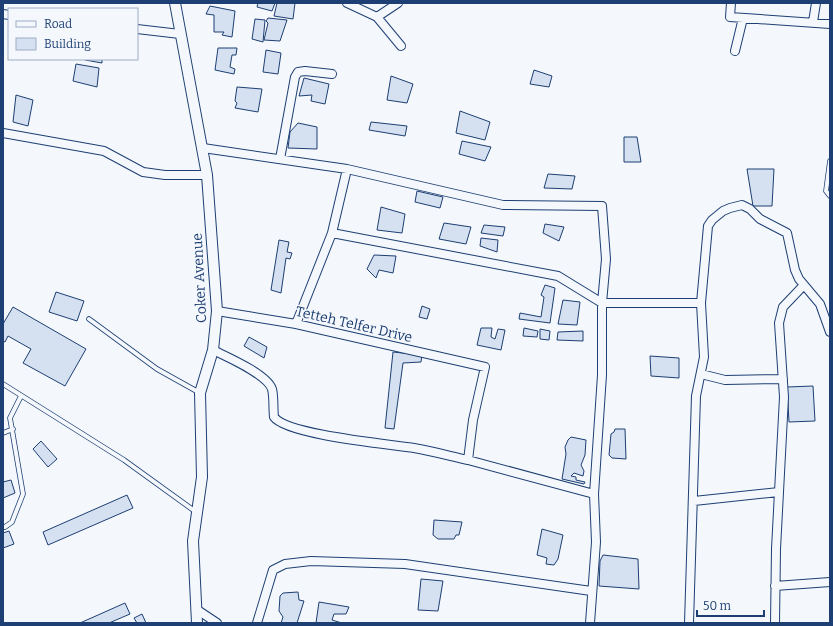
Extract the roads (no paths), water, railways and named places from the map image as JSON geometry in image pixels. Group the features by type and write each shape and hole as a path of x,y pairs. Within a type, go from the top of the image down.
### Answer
{"street":[{"name":"Coker Avenue","path":"175,3 207,175 217,311 213,350 200,393 202,477 193,541 197,623"},
{"path":"347,3 377,16 401,46"},
{"path":"377,16 398,3"},
{"path":"732,3 730,17 830,24"},
{"path":"813,22 816,3"},
{"path":"736,51 742,18"},
{"path":"138,29 180,34"},
{"path":"280,159 295,77 298,72 305,71 332,74"},
{"path":"3,133 104,151 143,172 165,175 207,175"},
{"path":"203,148 347,169 503,205 602,206 606,259 602,303 602,375 594,494 596,542 591,591 590,623"},
{"path":"296,324 332,233 347,169"},
{"path":"690,623 696,396 701,374 704,349 701,303 708,226 712,220 723,212 737,206 746,206 760,219 787,233 795,270 804,285 820,304 830,332"},
{"path":"332,233 558,276 602,303 701,303"},
{"path":"776,623 775,586 783,379 779,323 783,307 804,285"},
{"name":"Tetteh Telfer Drive","path":"217,311 296,324 485,367 473,420 468,460"},
{"path":"213,350 248,367 269,384 272,389 274,417 282,425 386,446 413,448 468,460 594,494"},
{"path":"701,374 725,380 783,379"},
{"path":"694,501 779,492"},
{"path":"257,623 273,570 285,564 311,561 412,565 591,591"},
{"path":"775,586 830,582"},
{"path":"196,609 217,623"}],"lane":[{"path":"830,162 826,191 830,196"},
{"path":"89,319 157,369 200,393"},
{"path":"3,384 124,460 196,513"},
{"path":"5,527 12,522 23,494 10,418 21,396"},
{"path":"3,433 13,429"}]}
